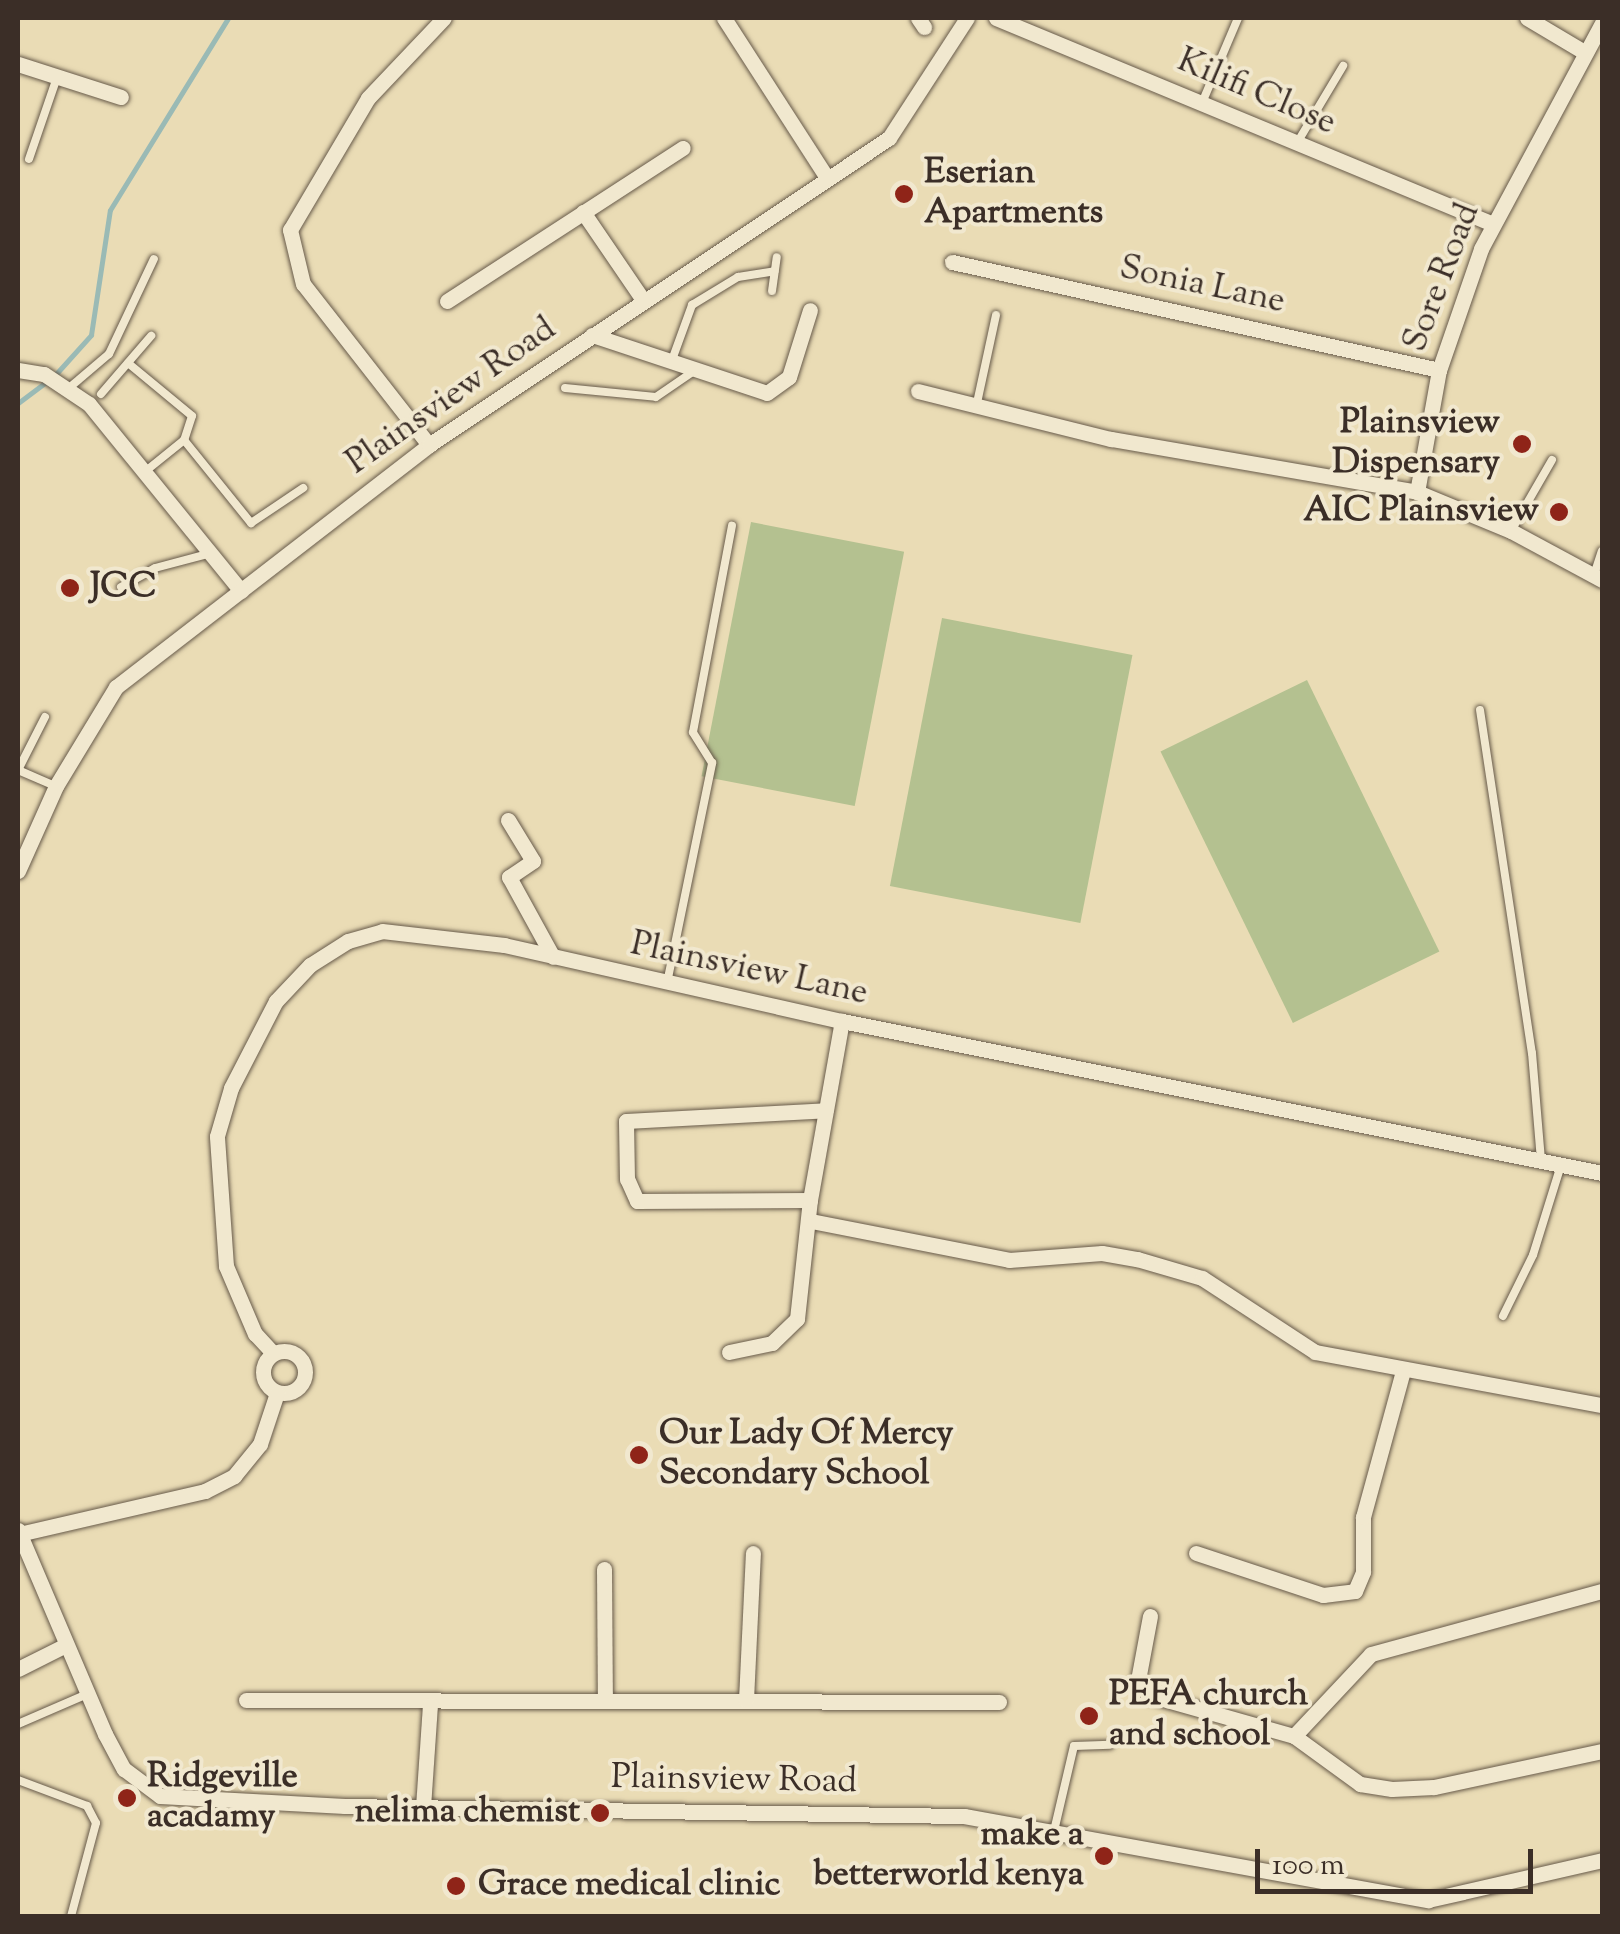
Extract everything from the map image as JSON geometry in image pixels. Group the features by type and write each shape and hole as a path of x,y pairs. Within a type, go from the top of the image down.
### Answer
{"street":[{"path":"428,446 303,284 290,230 308,190 368,98 444,18"},
{"path":"724,18 827,178"},
{"name":"Plainsview Road","path":"18,871 56,786 111,692 428,446 903,124 967,18"},
{"name":"Kilifi Close","path":"996,18 1493,224"},
{"path":"1527,18 1584,52"},
{"name":"Sore Road","path":"1418,492 1439,370 1493,224 1602,22"},
{"path":"18,64 121,98"},
{"path":"448,302 684,148"},
{"path":"584,212 644,300"},
{"name":"Sonia Lane","path":"952,262 1439,370"},
{"path":"592,336 697,367 751,390 778,390 789,377 810,310"},
{"path":"18,370 69,388 146,470 241,590"},
{"path":"918,391 1112,439 1418,492 1511,531 1598,578"},
{"path":"508,820 533,861 509,877 553,957"},
{"name":"Plainsview Lane","path":"273,1353 255,1334 226,1266 216,1179 217,1136 231,1088 276,1001 310,965 348,940 382,932 430,933 553,957 842,1020 1602,1174"},
{"path":"729,1352 772,1342 797,1319 811,1221 810,1200 842,1020"},
{"path":"810,1200 637,1200 627,1179 626,1121 826,1110"},
{"path":"811,1221 1009,1260 1102,1253 1138,1259 1202,1278 1315,1352 1602,1405"},
{"path":"18,1532 205,1491 234,1476 260,1444 277,1393 304,1382 306,1368 299,1354 273,1353 263,1367 265,1384 277,1393"},
{"path":"1196,1553 1323,1595 1356,1591 1363,1572 1364,1517 1403,1371"},
{"name":"Plainsview Road","path":"18,1532 64,1646 124,1769 160,1796 423,1807 964,1816 1428,1900 1602,1860"},
{"path":"746,1700 752,1553"},
{"path":"604,1570 605,1700"},
{"path":"1294,1736 1371,1654 1602,1591"},
{"path":"1150,1616 1138,1680 1148,1695 1294,1736 1360,1784 1392,1789 1434,1787 1602,1751"},
{"path":"18,1668 64,1646"},
{"path":"246,1700 430,1704 605,1700 999,1702"},
{"path":"423,1807 430,1704"}],"lane":[{"path":"1202,104 1238,18"},
{"path":"1298,143 1343,66"},
{"path":"29,159 57,77"},
{"path":"772,291 776,257"},
{"path":"69,388 109,354 154,259"},
{"path":"672,360 692,305 738,278 774,271"},
{"path":"977,403 996,316"},
{"path":"102,394 151,336"},
{"path":"128,363 192,416 184,440 146,470"},
{"path":"566,388 656,397 684,384 697,367"},
{"path":"184,440 251,522 304,488"},
{"path":"1511,531 1552,460"},
{"path":"668,983 712,763 694,732 732,526"},
{"path":"1598,578 1602,550"},
{"path":"121,588 155,568 212,554"},
{"path":"1480,710 1539,1101 1541,1161"},
{"path":"45,716 18,770 56,786"},
{"path":"1503,1316 1533,1256 1561,1165"},
{"path":"18,1724 86,1695"},
{"path":"1054,1832 1074,1746 1110,1744"},
{"path":"18,1780 87,1806 96,1824 70,1916"}],"green space":[{"path":"751,522 904,552 855,806 702,776"},
{"path":"942,618 1132,655 1080,923 890,886"},
{"path":"1307,680 1439,951 1293,1023 1160,751"}],"waterway":[{"path":"55,375 91,335 110,210 228,18"},
{"path":"18,403 46,382"}],"place":[{"name":"Eserian Apartments","path":"904,194"},
{"name":"Plainsview Dispensary","path":"1522,444"},
{"name":"AIC Plainsview","path":"1559,512"},
{"name":"JCC","path":"70,588"},
{"name":"Our Lady Of Mercy Secondary School","path":"639,1455"},
{"name":"PEFA church and school","path":"1089,1716"},
{"name":"Ridgeville acadamy","path":"127,1798"},
{"name":"nelima chemist","path":"600,1813"},
{"name":"make a betterworld kenya","path":"1104,1856"},
{"name":"Grace medical clinic","path":"456,1886"}]}
